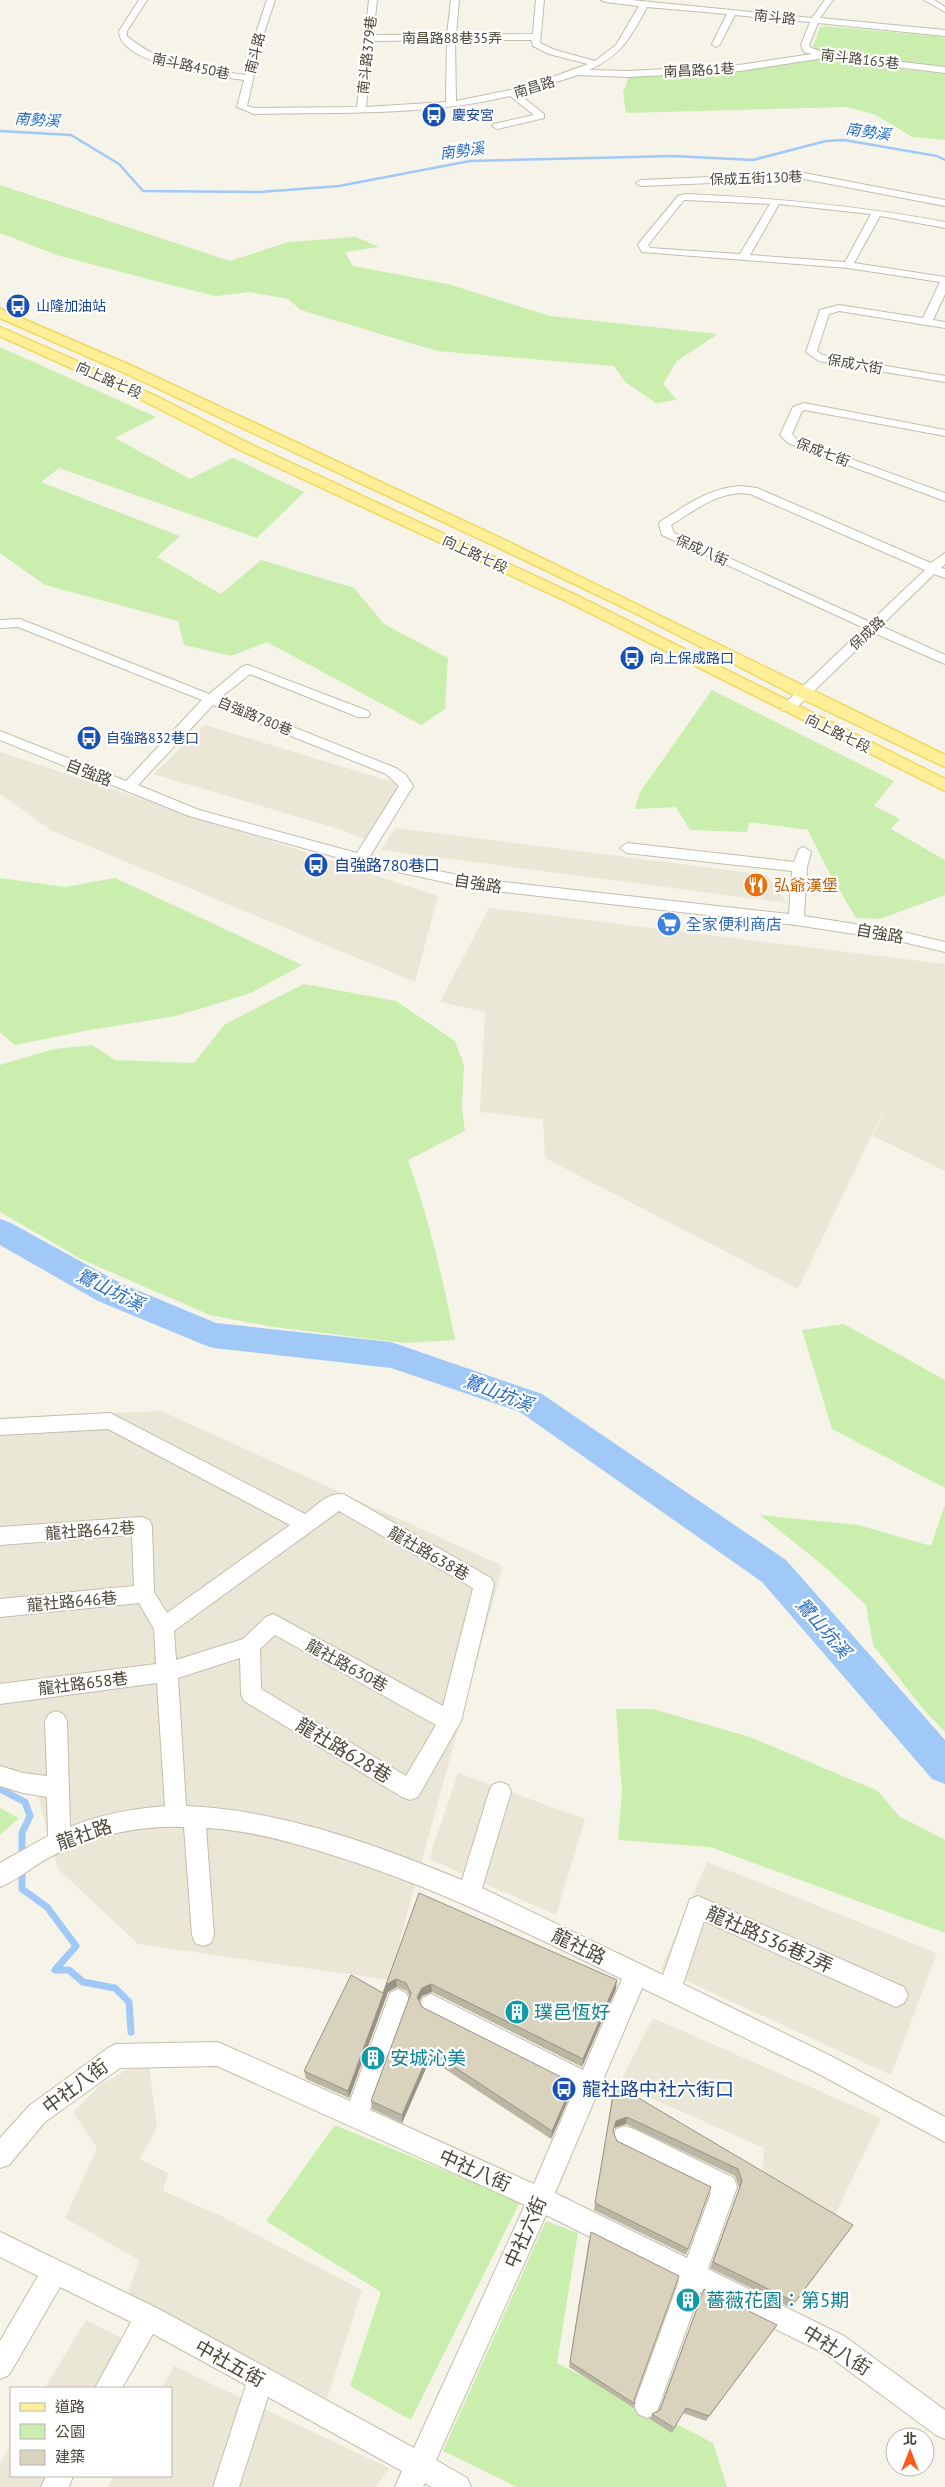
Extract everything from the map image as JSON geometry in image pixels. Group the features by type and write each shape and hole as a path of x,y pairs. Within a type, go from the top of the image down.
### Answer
{"main road":[{"name":"向上路七段","path":"0,313 134,372 504,545 644,612 802,693 945,762"},
{"name":"向上路七段","path":"0,331 151,399 243,446 573,600 945,786"}],"street":[{"name":"南斗路450巷","path":"143,0 123,31 124,37 143,54 151,59 249,78"},
{"name":"南斗路","path":"242,107 266,10 271,0"},
{"name":"南斗路379巷","path":"361,110 373,0"},
{"path":"451,105 451,38 455,0"},
{"path":"540,0 536,44 542,48 594,64"},
{"name":"南斗路","path":"605,0 945,33"},
{"path":"816,21 821,9 829,0"},
{"path":"928,0 945,10"},
{"name":"南昌路","path":"242,107 254,111 422,108 451,105 512,93 574,73 594,64 619,47 644,4"},
{"path":"716,44 732,12"},
{"name":"南斗路165巷","path":"816,21 805,48 810,52 945,70"},
{"name":"南昌路88巷35弄","path":"368,38 536,37"},
{"name":"南昌路61巷","path":"574,73 606,72 629,74 739,68 824,55"},
{"path":"497,126 540,116 512,93"},
{"name":"保成五街130巷","path":"641,183 804,176 945,203"},
{"path":"848,265 882,213 905,185"},
{"path":"927,322 945,281 848,265 652,252 646,250 642,245 682,198 686,197 776,201 882,213 945,225"},
{"path":"744,258 776,201"},
{"name":"保成六街","path":"945,325 840,308 829,309 824,312 811,352 819,358 945,379"},
{"name":"保成七街","path":"945,433 804,406 797,409 786,435 792,441 945,497"},
{"name":"保成八街","path":"939,571 743,488 718,491 665,524 668,535 945,660"},
{"name":"保成路","path":"788,708 802,693 939,571 945,557"},
{"name":"自強路780巷","path":"0,624 20,623 391,771 406,786 362,859"},
{"path":"128,787 211,699 248,669 363,714"},
{"name":"自強路","path":"0,735 194,813 272,836 362,859 476,884 796,920 899,936 945,947"},
{"path":"627,848 800,867"},
{"path":"796,920 800,867 804,852"},
{"path":"0,1427 110,1421 306,1524"},
{"name":"龍社路638巷","path":"164,1626 338,1501 484,1584 450,1721"},
{"name":"龍社路642巷","path":"0,1536 142,1526 144,1594"},
{"path":"144,1594 164,1626 167,1672 185,1815 203,1934"},
{"name":"龍社路646巷","path":"0,1608 144,1594"},
{"name":"龍社路630巷","path":"250,1646 273,1623 450,1721"},
{"path":"167,1672 250,1646"},
{"name":"龍社路628巷","path":"250,1646 251,1694 410,1790 450,1721"},
{"name":"龍社路658巷","path":"0,1694 167,1672"},
{"path":"56,1721 59,1841"},
{"path":"0,1776 23,1783 58,1788"},
{"path":"468,1893 500,1792"},
{"name":"龍社路","path":"0,1876 18,1863 59,1841 102,1826 136,1817 185,1815 243,1820 308,1836 433,1877 468,1893 823,2064 945,2130"},
{"name":"龍社路536巷2弄","path":"669,1990 698,1907 896,1995"},
{"name":"中社六街","path":"414,2477 540,2199 636,1974"},
{"path":"356,2116 398,2001"},
{"path":"431,2006 589,2085"},
{"name":"中社八街","path":"0,2156 37,2114 116,2056 218,2054 540,2199 835,2345 945,2426"},
{"path":"625,2138 725,2187 647,2405"},
{"name":"中社五街","path":"0,2244 148,2318 261,2380 414,2477 458,2487"},
{"path":"0,2366 55,2272"},
{"path":"109,2387 148,2318"},
{"path":"226,2487 261,2380"}],"shaded area":[{"path":"205,725 406,786 371,842 342,830 153,774"},
{"path":"0,752 438,896 415,982 52,831 0,794"},
{"path":"395,828 767,875 787,903 381,850"},
{"path":"489,908 945,964 945,1171 873,1136 890,1097 798,1289 545,1158 543,1119 480,1112 485,1012 440,1002"},
{"path":"161,1411 503,1566 389,1980 138,1944 58,1869 38,1796 0,1790 0,1418"},
{"path":"458,1773 585,1819 556,1915 429,1859"},
{"path":"707,1862 937,1953 891,2075 661,1969"},
{"path":"653,2018 881,2118 834,2217 762,2176 764,2148 619,2084"},
{"path":"149,2067 157,2127 140,2159 168,2173 163,2191 217,2214 362,2290 327,2399 128,2293 139,2260 65,2218 97,2148 73,2112 101,2084 127,2070"},
{"path":"86,2320 124,2339 97,2387 46,2387"},
{"path":"174,2366 389,2468 376,2487 107,2487 113,2477 172,2477 172,2387 163,2387"},
{"path":"10,2447 10,2477 47,2477 42,2487 0,2487 0,2464"}],"green space":[{"path":"820,27 945,37 945,67 817,52 812,49"},
{"path":"816,59 945,74 945,140 912,137 876,115 847,107 626,113 623,92 629,77"},
{"path":"0,185 230,261 288,242 356,237 379,247 345,252 353,266 448,284 550,316 718,334 677,361 663,384 677,400 656,403 625,382 614,366 437,351 301,310 288,299 250,292 216,296 60,256 0,233"},
{"path":"0,347 156,417 115,438 190,479 233,458 304,492 257,538 59,468 41,482 180,536 157,557 221,594 261,560 354,588 384,624 448,658 445,709 421,725 267,642 231,656 184,645 178,621 45,585 0,553"},
{"path":"712,690 894,781 874,806 900,819 891,829 945,860 945,895 880,919 856,918 825,865 808,830 749,822 747,832 690,830 676,807 635,809 640,792"},
{"path":"0,878 65,887 115,878 302,965 251,993 176,1016 15,1045 0,1032"},
{"path":"304,984 396,1001 455,1041 464,1065 462,1108 465,1131 408,1160 435,1249 455,1340 405,1343 274,1327 210,1315 83,1260 0,1212 0,1065 54,1049 92,1045 115,1060 194,1063 225,1024"},
{"path":"844,1324 945,1380 945,1488 832,1429 802,1330"},
{"path":"944,1507 945,1732 923,1709 873,1645 866,1605 825,1567 760,1515 858,1525 931,1546"},
{"path":"616,1709 653,1709 750,1737 878,1791 899,1816 945,1840 945,1933 710,1847 618,1840 622,1792"},
{"path":"0,1808 19,1818 0,1835"},
{"path":"335,2125 520,2202 411,2420 350,2386 381,2292 266,2221"},
{"path":"546,2221 578,2233 557,2363 713,2443 727,2487 517,2487 443,2451"}],"building":[{"name":"璞邑恆好","path":"419,1893 617,1980 583,2059 431,1984 422,1988 417,1997 422,2007 573,2083 552,2131 430,2051 402,2115 371,2101 411,1993 406,1983 396,1979 387,1984 348,2091 304,2071 351,1975 383,1993"},
{"path":"615,2084 853,2225 795,2302 713,2262 742,2181 738,2169 627,2117 616,2121 613,2131 617,2141 711,2187 688,2249 595,2203"},
{"path":"591,2232 679,2276 634,2400 635,2404 570,2362"},
{"path":"704,2289 777,2325 709,2416 686,2408 674,2428 652,2414 660,2410"}],"waterway":[{"name":"南勢溪","path":"0,131 71,135 119,164 143,191 260,192 339,186 470,161 673,156 753,160 826,141 844,140 937,156 945,160"},
{"name":"鷺山坑溪","path":"0,1231 109,1292 213,1335 391,1355 531,1403 774,1571 945,1767"},
{"path":"0,1789 25,1802 30,1816 22,1833 22,1856"},
{"path":"22,1870 22,1889 47,1907 76,1946 55,1970 69,1970 83,1982 115,1988 129,2002 131,2032"}],"place":[{"name":"慶安宮","path":"434,115"},
{"name":"山隆加油站","path":"18,306"},
{"name":"向上保成路口","path":"632,658"},
{"name":"自強路832巷口","path":"89,738"},
{"name":"自強路780巷口","path":"316,865"},
{"name":"弘爺漢堡","path":"756,885"},
{"name":"全家便利商店","path":"669,924"},
{"name":"璞邑恆好","path":"517,2012"},
{"name":"安城沁美","path":"373,2058"},
{"name":"龍社路中社六街口","path":"564,2089"},
{"name":"薔薇花園：第5期","path":"688,2300"}]}
